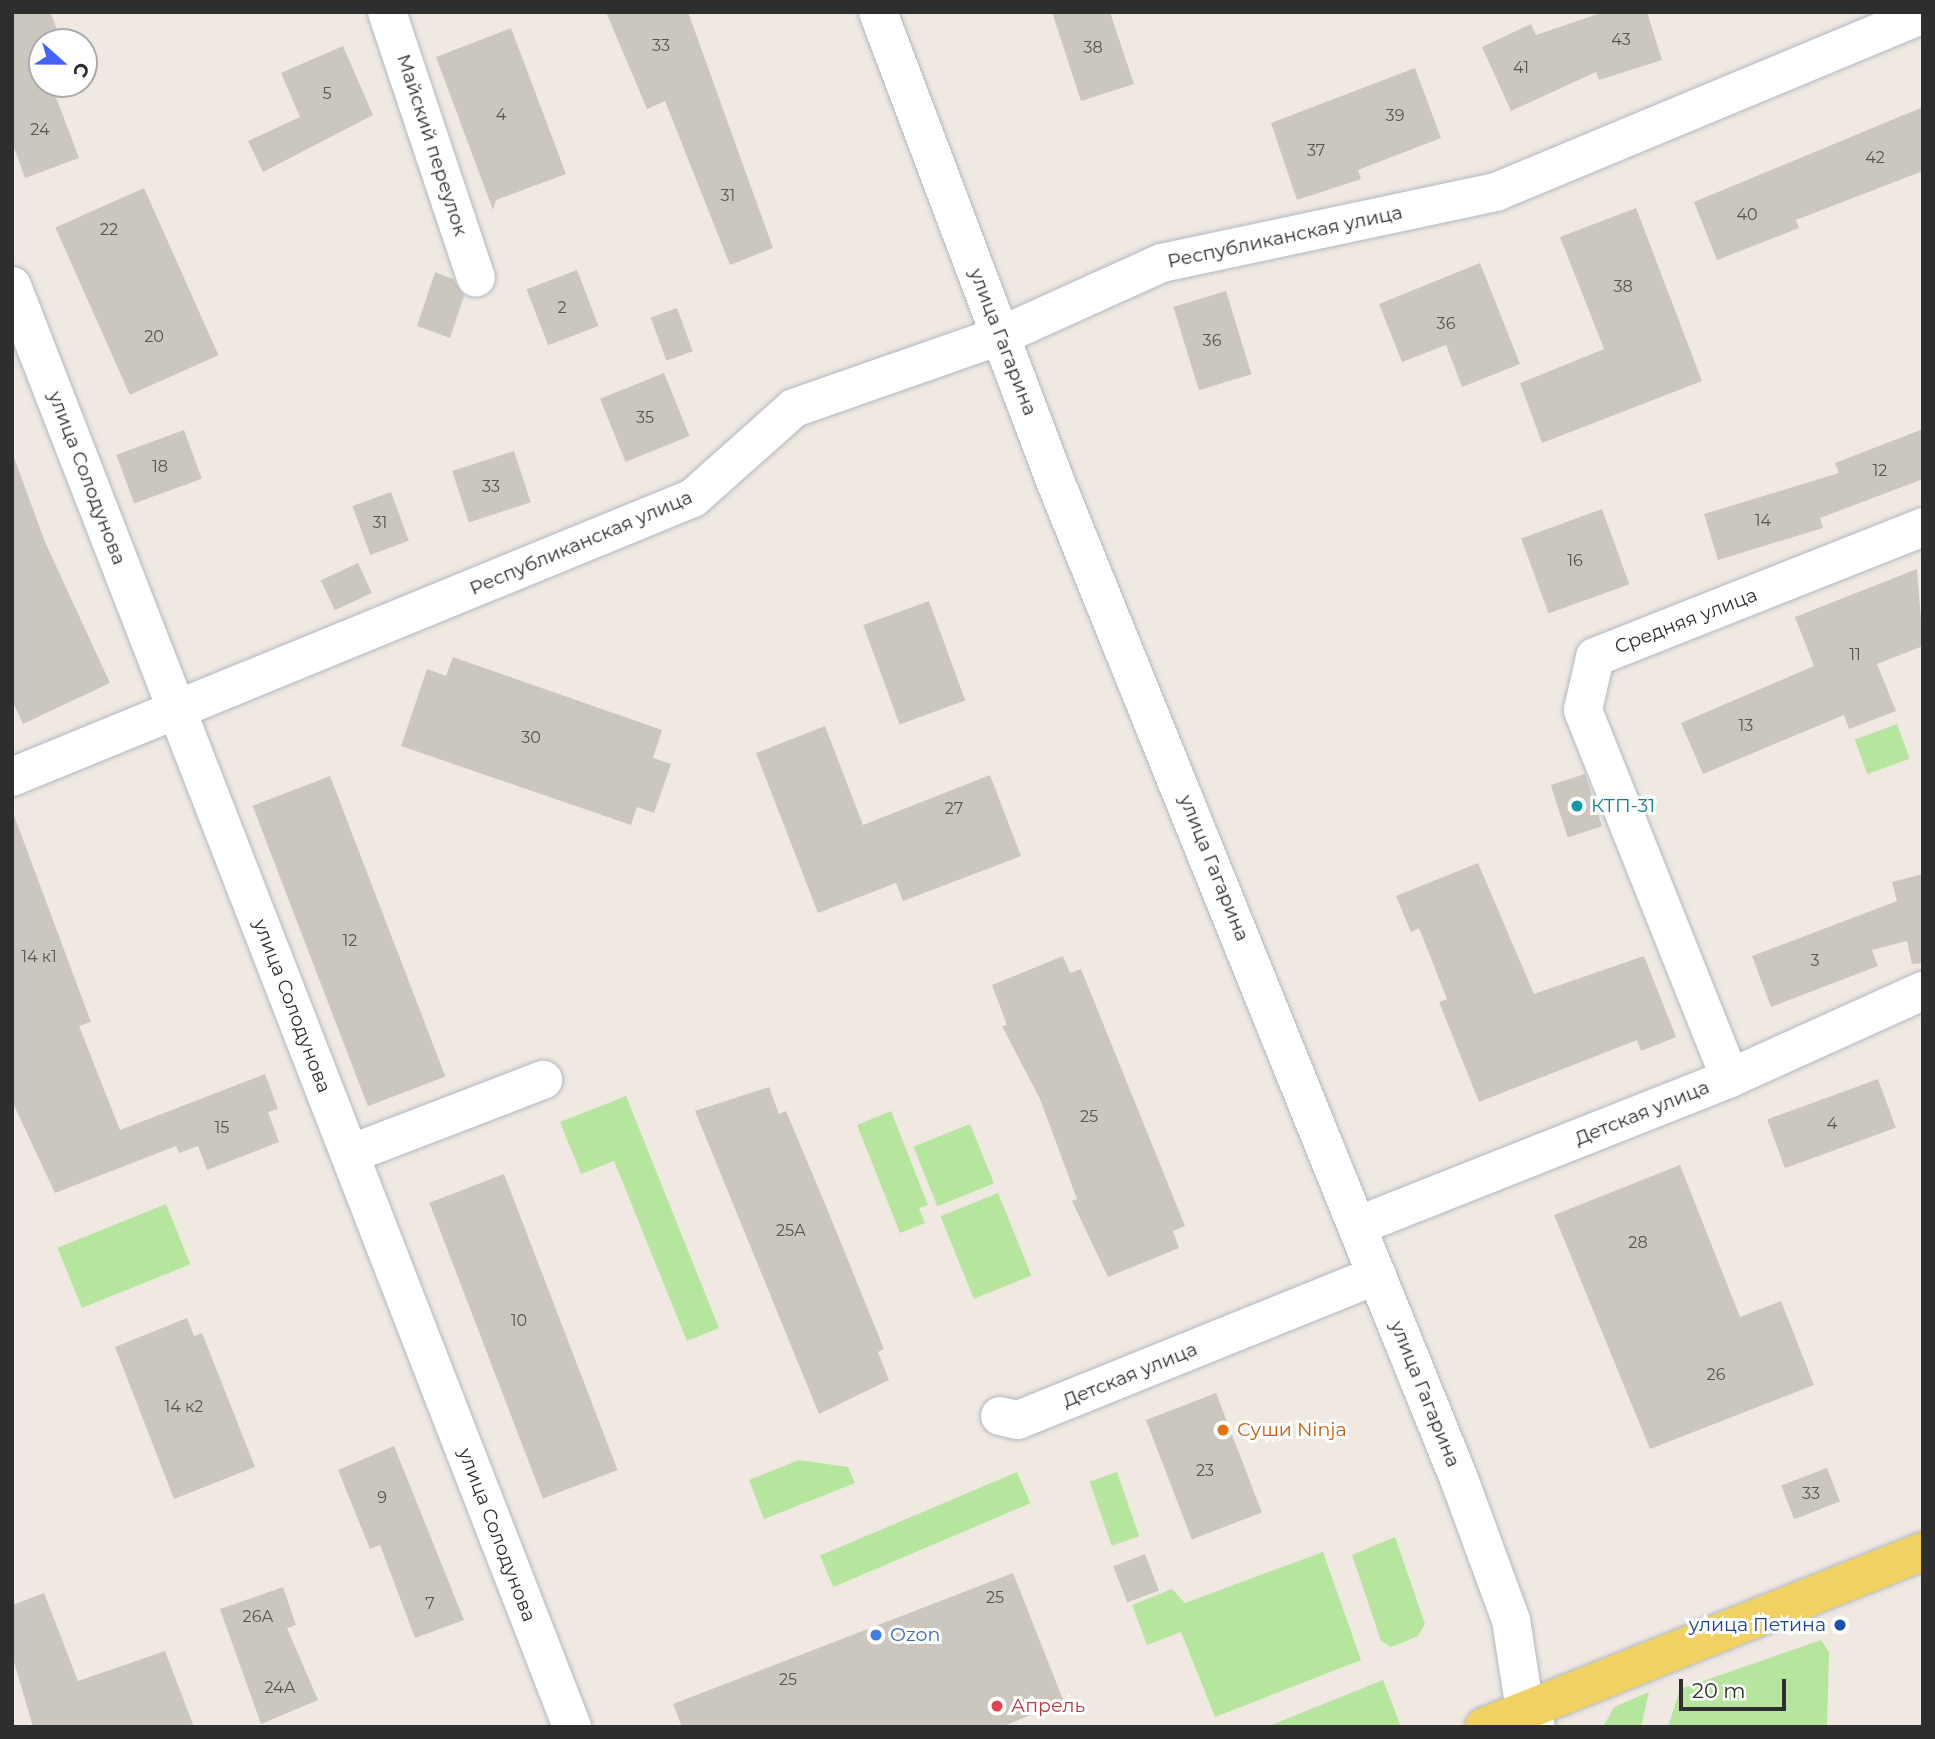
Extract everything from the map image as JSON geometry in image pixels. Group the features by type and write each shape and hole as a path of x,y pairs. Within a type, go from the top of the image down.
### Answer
{"main road":[{"path":"1484,1727 1531,1718 1923,1551"}],"street":[{"name":"Майский переулок","path":"387,12 476,278"},
{"name":"улица Гагарина","path":"878,12 1000,335 1377,1275 1511,1620 1531,1718"},
{"name":"Республиканская улица","path":"12,777 693,498 794,408 1000,335 1162,263 1496,192 1923,14"},
{"name":"улица Солодунова","path":"12,286 572,1727"},
{"name":"Средняя улица","path":"1730,1077 1583,710 1595,657 1923,527"},
{"name":"Детская улица","path":"1357,1226 1730,1077 1923,991"},
{"path":"350,1154 543,1080"},
{"name":"Детская улица","path":"1000,1416 1018,1420 1377,1275"}],"green space":[{"path":"1897,724 1910,759 1867,774 1855,739"},
{"path":"626,1096 719,1328 687,1341 614,1161 581,1174 560,1122"},
{"path":"891,1111 928,1205 919,1208 925,1223 900,1233 857,1125"},
{"path":"970,1124 994,1183 937,1206 913,1147"},
{"path":"998,1193 1031,1276 974,1299 941,1216"},
{"path":"166,1204 190,1264 82,1308 58,1248"},
{"path":"799,1460 848,1467 855,1483 764,1519 749,1480"},
{"path":"1017,1472 1030,1503 833,1587 820,1556"},
{"path":"1117,1472 1139,1536 1112,1546 1090,1481"},
{"path":"1395,1537 1425,1624 1418,1636 1391,1647 1381,1641 1352,1555"},
{"path":"1323,1552 1361,1660 1215,1717 1181,1632 1147,1645 1132,1605 1172,1589 1185,1603"},
{"path":"1821,1640 1829,1652 1827,1727 1668,1727 1680,1689"},
{"path":"1383,1680 1401,1727 1266,1727"},
{"path":"1649,1692 1641,1727 1603,1727 1614,1707"}],"building":[{"path":"12,12 50,12 56,28 28,28 28,98 56,98 79,158 25,178 12,142"},
{"path":"606,12 688,12 773,248 730,265 665,101 647,109"},
{"path":"1052,12 1110,12 1134,84 1081,101"},
{"path":"1604,12 1647,12 1662,60 1599,80 1596,72 1511,111 1482,47 1531,24 1536,35"},
{"path":"511,28 566,174 496,200 493,210 436,57"},
{"path":"343,46 373,115 263,172 248,141 300,117 281,73"},
{"path":"1415,68 1441,138 1358,170 1361,179 1297,200 1271,123"},
{"path":"1923,107 1923,171 1796,220 1799,228 1717,260 1694,202"},
{"path":"144,188 218,355 130,395 55,227"},
{"path":"1636,208 1702,381 1542,443 1520,383 1604,349 1560,237"},
{"path":"1480,263 1520,364 1462,387 1446,345 1402,362 1379,304"},
{"path":"577,270 599,326 548,345 527,289"},
{"path":"435,272 453,279 464,296 450,338 417,326"},
{"path":"1226,291 1251,374 1199,390 1173,307"},
{"path":"677,308 693,351 666,361 651,318"},
{"path":"664,373 689,436 625,462 600,399"},
{"path":"1923,429 1923,479 1820,518 1823,528 1718,560 1704,514 1839,473 1835,463"},
{"path":"184,430 202,479 134,503 116,455"},
{"path":"514,451 531,502 469,522 452,471"},
{"path":"12,452 45,542 110,683 23,724 12,700"},
{"path":"391,492 409,541 370,555 352,506"},
{"path":"1602,509 1629,584 1549,614 1521,538"},
{"path":"358,563 372,593 335,610 321,580"},
{"path":"1917,569 1923,646 1877,664 1896,711 1849,729 1844,715 1703,774 1681,723 1814,666 1795,617"},
{"path":"929,601 965,701 899,725 863,625"},
{"path":"453,657 662,730 653,758 671,764 654,813 637,807 631,825 401,746 427,669 446,676"},
{"path":"825,726 863,825 990,775 1021,856 903,901 896,883 818,913 756,753"},
{"name":"КТП-31","path":"1585,774 1602,826 1568,837 1551,785"},
{"path":"330,776 445,1077 368,1106 253,806"},
{"path":"12,810 91,1022 79,1026 120,1130 265,1074 278,1109 268,1112 279,1142 207,1170 198,1146 179,1153 176,1146 55,1193 12,1101"},
{"path":"1478,863 1534,994 1644,956 1676,1037 1641,1051 1637,1040 1479,1102 1439,1002 1447,999 1419,928 1411,932 1396,896"},
{"path":"1923,874 1923,963 1912,964 1907,941 1872,950 1878,966 1771,1007 1752,956 1897,901 1892,882"},
{"path":"1063,956 1070,973 1081,969 1185,1226 1173,1231 1179,1248 1108,1277 1072,1201 1077,1199 1040,1099 1002,1026 1007,1025 992,985"},
{"path":"1878,1079 1896,1128 1785,1168 1767,1119"},
{"path":"769,1087 779,1114 786,1111 828,1211 884,1349 878,1352 889,1380 819,1414 695,1111"},
{"path":"1680,1165 1740,1317 1781,1301 1814,1385 1650,1449 1554,1215"},
{"path":"504,1174 618,1470 543,1499 429,1203"},
{"path":"187,1318 194,1336 202,1333 255,1467 174,1499 115,1347"},
{"path":"1216,1393 1262,1512 1192,1539 1146,1420"},
{"path":"394,1446 464,1620 415,1638 380,1545 370,1549 338,1470"},
{"path":"1827,1468 1840,1502 1794,1519 1781,1486"},
{"path":"1145,1554 1159,1590 1127,1603 1113,1566"},
{"path":"1013,1573 1064,1702 1001,1727 682,1727 673,1704"},
{"path":"283,1587 296,1625 287,1628 318,1700 261,1724 220,1609"},
{"path":"44,1593 78,1681 165,1651 194,1727 33,1727 12,1655 12,1605"}],"place":[{"name":"КТП-31","path":"1577,806"},
{"name":"Суши Ninja","path":"1223,1430"},
{"name":"улица Петина","path":"1840,1625"},
{"name":"Ozon","path":"876,1635"},
{"name":"Апрель","path":"997,1706"}]}
